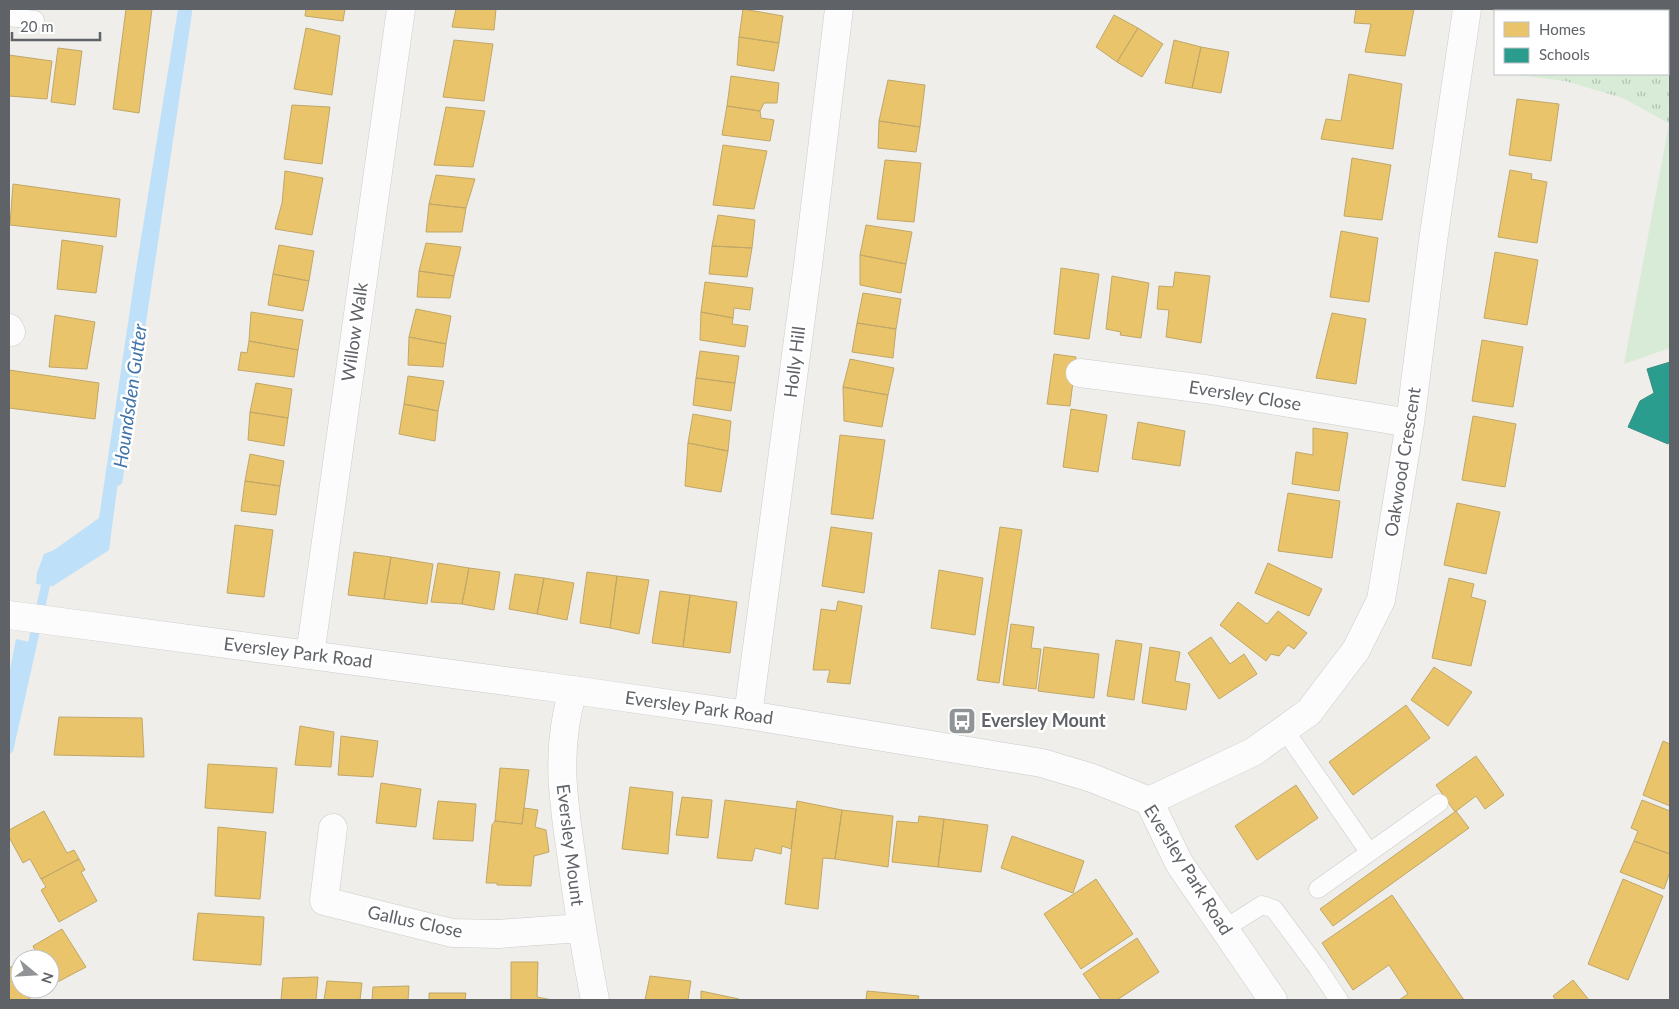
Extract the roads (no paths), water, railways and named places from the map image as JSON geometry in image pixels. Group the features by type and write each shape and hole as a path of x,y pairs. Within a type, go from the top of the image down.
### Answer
{"street":[{"name":"Willow Walk","path":"310,655 401,9"},
{"name":"Holly Hill","path":"748,715 808,264 839,9"},
{"name":"Oakwood Crescent","path":"1149,801 1253,752 1309,712 1356,650 1381,600 1410,423 1433,242 1467,9"},
{"name":"Eversley Close","path":"1080,373 1205,389 1410,423"},
{"name":"Eversley Park Road","path":"9,616 574,690 748,715 1042,763 1092,778 1149,801 1179,863 1273,1000"},
{"name":"Eversley Mount","path":"574,690 564,729 561,755 562,787 581,928 595,1000"},
{"name":"Gallus Close","path":"333,828 324,902 452,933 498,934 581,928"}],"lane":[{"path":"9,17 35,20"},
{"path":"1284,729 1370,852"},
{"path":"1318,889 1439,803"},
{"path":"1224,929 1262,905 1274,909 1317,967 1338,1000"}],"water":[{"path":"178,9 186,9 145,277 109,550 53,586 36,584 37,573 44,554 54,550 99,518 135,276"},
{"path":"16,639 30,642 9,736 9,675"}],"waterway":[{"name":"Houndsden Gutter","path":"118,481 188,9"},
{"name":"Houndsden Gutter","path":"9,749 48,574"}],"place":[{"name":"Eversley Mount","path":"962,721"}]}
